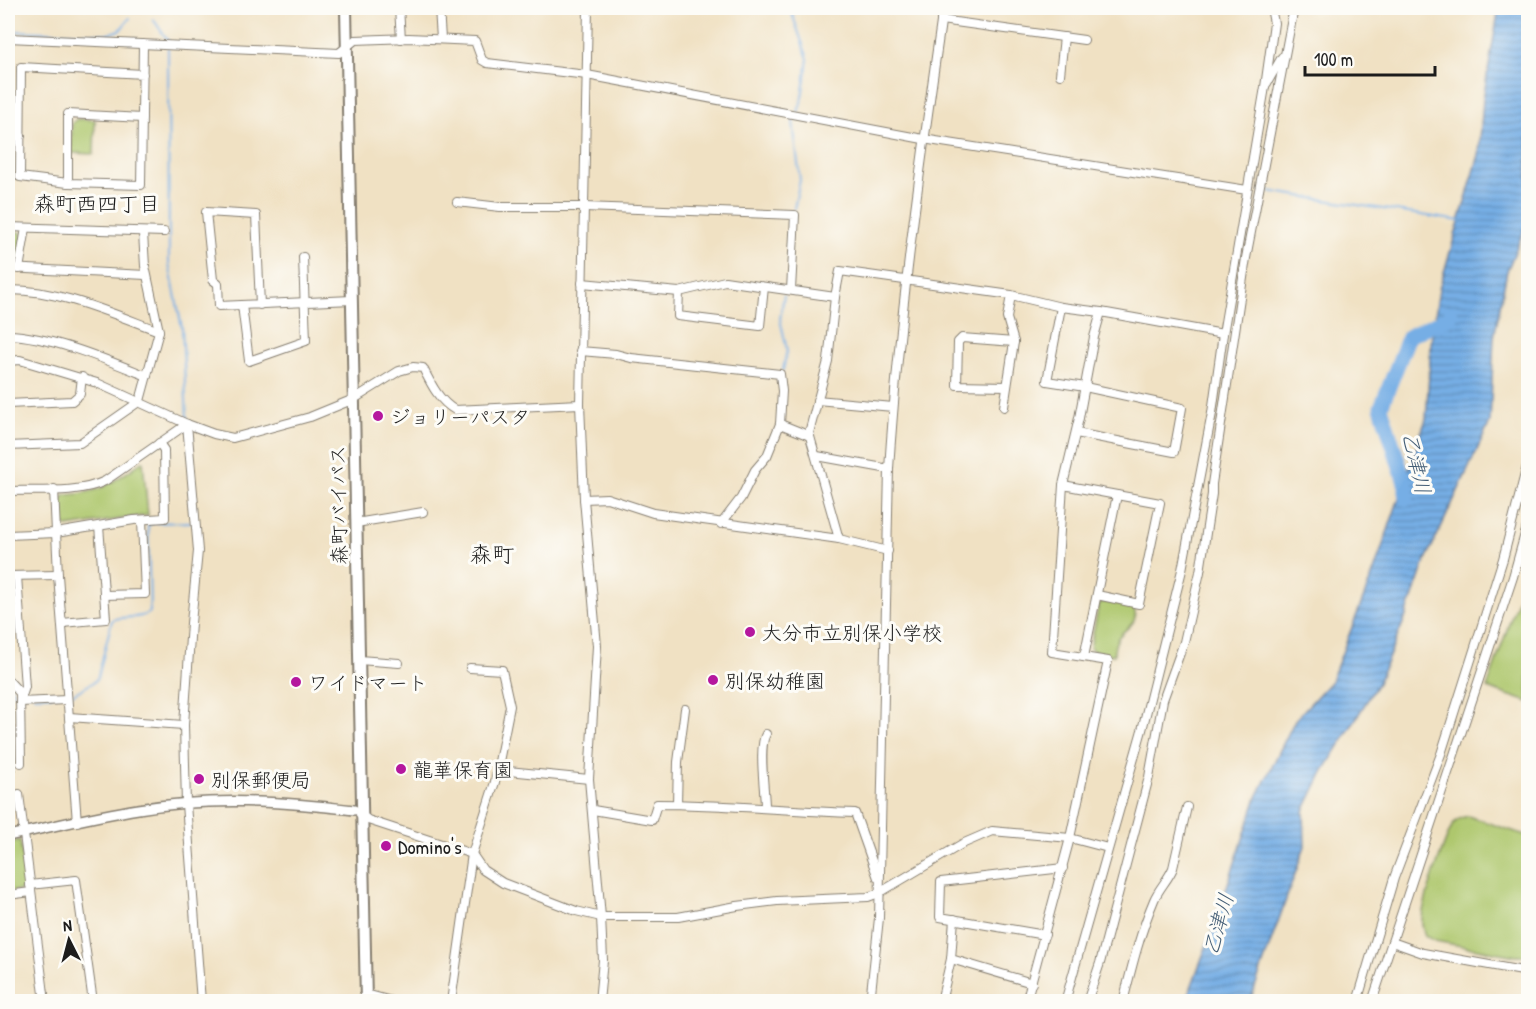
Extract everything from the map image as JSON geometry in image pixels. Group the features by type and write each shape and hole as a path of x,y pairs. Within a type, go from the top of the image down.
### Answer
{"main road":[{"name":"森町バイパス","path":"346,8 359,660 358,813 366,998"}],"street":[{"path":"399,8 401,39"},
{"path":"439,8 441,39"},
{"path":"588,8 580,404 584,499 597,646 589,779 602,917 603,960 599,1002"},
{"path":"870,1002 879,918 889,469 893,407 923,139 943,8"},
{"path":"1065,1002 1142,730 1182,570 1212,412 1265,87 1274,23 1271,8"},
{"path":"1087,1002 1100,963 1149,777 1162,700 1184,642 1196,594 1233,335 1258,190 1294,8"},
{"path":"941,20 1084,40"},
{"path":"1059,75 1064,37"},
{"path":"8,38 339,53 354,40 475,41 482,60 487,63 587,75 923,139 1247,190"},
{"path":"142,74 21,67 20,177 68,183 141,185 143,44"},
{"path":"1265,87 1286,50"},
{"path":"68,183 68,114 142,118"},
{"path":"8,137 21,136"},
{"path":"456,202 500,207 584,207 795,215 790,290"},
{"path":"260,304 255,215 206,212 213,280 218,284 219,306 352,300"},
{"path":"8,227 164,232"},
{"path":"19,269 26,228"},
{"path":"8,446 80,443 140,401 159,332 146,275 143,233"},
{"path":"242,305 249,361 306,341 303,257"},
{"path":"8,268 146,275"},
{"path":"839,539 809,433 828,361 840,271 1011,295 1061,308 1101,312 1223,334"},
{"path":"582,283 679,291 725,282 835,297"},
{"path":"679,291 678,316 760,326 764,287"},
{"path":"8,290 27,290 64,299 110,313 159,332"},
{"path":"1004,407 1014,342 1007,318 1011,295"},
{"path":"1061,308 1047,381 1182,408 1174,452 1076,433"},
{"path":"1026,1002 1063,868 1108,661 1052,652 1063,485 1101,312"},
{"path":"8,335 93,355 147,376"},
{"path":"1007,386 957,385 958,342 962,338 1014,342"},
{"path":"580,351 780,374 782,391 780,424 767,456 755,470 741,498 721,524"},
{"path":"8,360 20,360 81,377 140,401 187,424 233,438 310,417 354,399 399,371 418,366 423,368 446,405 455,410 580,404"},
{"path":"8,404 72,401 80,394 81,377"},
{"path":"817,400 893,407"},
{"path":"8,491 82,488 101,483 187,424"},
{"path":"187,424 198,551 192,602 184,725 186,804 201,1002"},
{"path":"780,424 810,436"},
{"path":"8,535 56,533 165,518 164,450 159,443"},
{"path":"817,456 889,469"},
{"path":"1357,1002 1394,878 1441,754 1496,581 1528,462"},
{"path":"1063,485 1160,502 1139,604 1096,595"},
{"path":"54,489 58,575 77,822"},
{"path":"1084,657 1117,495"},
{"path":"584,499 608,498 653,513 839,539 888,551"},
{"path":"356,523 423,512"},
{"path":"105,595 145,594 142,520"},
{"path":"1372,1002 1513,577 1528,523"},
{"path":"62,623 106,620 99,526"},
{"path":"8,576 58,575"},
{"path":"17,576 25,687 20,702"},
{"path":"359,660 399,663"},
{"path":"451,1002 472,854 498,770 510,706 502,670 470,668"},
{"path":"8,680 19,691 21,763"},
{"path":"20,702 67,700"},
{"path":"677,804 678,762 685,709"},
{"path":"69,717 184,725"},
{"path":"765,807 763,748 766,734"},
{"path":"498,770 589,779"},
{"path":"19,794 45,1002"},
{"path":"8,836 138,809 186,804 249,801 358,813 368,820 472,854 483,870 503,883 576,911 602,917 678,917 738,906 868,897 879,893 962,844 992,831 1070,838 1108,848"},
{"path":"593,810 652,820 657,804 765,807 855,813 879,882"},
{"path":"1123,1002 1143,927 1156,895 1173,868 1187,807"},
{"path":"1045,935 940,917 941,882 1063,868"},
{"path":"8,895 76,880 93,1002"},
{"path":"941,1001 951,959 954,919"},
{"path":"1392,942 1423,953 1528,972"},
{"path":"951,959 1032,983"},
{"path":"366,998 395,1002"}],"green space":[{"path":"77,119 95,120 94,154 71,153 72,123"},
{"path":"8,231 20,232 23,235 18,261 15,265 8,264"},
{"path":"143,461 148,515 67,527 62,523 61,500 65,495 99,489"},
{"path":"1520,592 1528,595 1528,702 1487,688"},
{"path":"1104,601 1133,606 1135,612 1133,622 1117,640 1114,655 1095,652 1090,648 1099,604"},
{"path":"1468,816 1528,836 1528,956 1516,956 1435,941 1425,936 1422,927 1423,910 1440,856 1454,823"},
{"path":"20,840 26,887 24,890 8,892 8,843"}],"water":[{"path":"1499,8 1528,8 1528,220 1507,271 1494,337 1490,422 1424,564 1406,616 1378,683 1323,772 1304,811 1305,846 1250,1001 1186,1001 1257,797 1295,720 1331,681 1374,571 1426,419 1431,344 1439,289 1479,155 1483,99"}],"waterway":[{"path":"790,8 808,59 798,112"},
{"path":"9,31 109,34 120,30 130,18"},
{"path":"153,19 168,42"},
{"path":"168,48 169,264 182,328 187,418"},
{"path":"794,209 800,180 793,122 795,117"},
{"path":"1261,190 1460,221"},
{"path":"783,370 787,350 780,319 784,295"},
{"name":"乙津川","path":"1406,499 1406,486 1381,407 1409,336 1451,314"},
{"path":"73,694 94,682 98,677 112,620 142,616 150,612 148,525 191,522"},
{"path":"8,685 16,695"},
{"path":"34,696 58,695"}],"place":[{"name":"ジョリーパスタ","path":"378,416"},
{"name":"大分市立別保小学校","path":"750,632"},
{"name":"別保幼稚園","path":"713,680"},
{"name":"ワイドマート","path":"296,682"},
{"name":"龍華保育園","path":"401,769"},
{"name":"別保郵便局","path":"199,779"},
{"name":"Domino's","path":"386,846"}],"district":[{"name":"森町西四丁目","path":"97,203"},
{"name":"森町","path":"492,554"}]}
